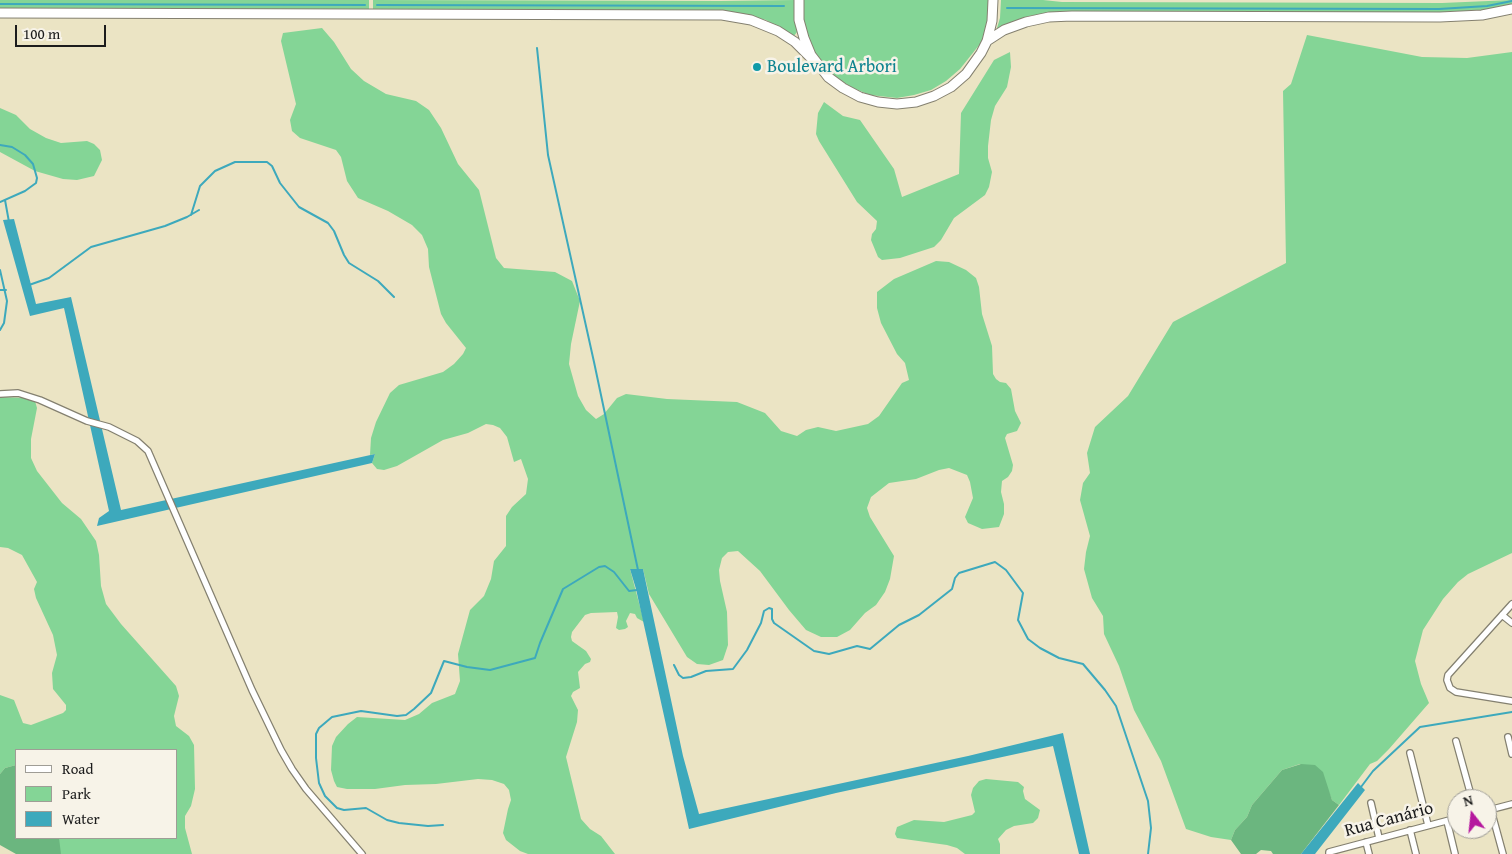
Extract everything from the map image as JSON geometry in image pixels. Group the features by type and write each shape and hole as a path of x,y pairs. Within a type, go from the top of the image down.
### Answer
{"main road":[{"path":"799,0 801,29 807,47 816,63"},
{"path":"0,13 722,15 751,20 778,31 802,48 835,83 860,97 878,102 907,103 934,96 958,81 974,64 987,41 992,21 993,0"},
{"path":"987,41 1004,30 1026,22 1049,17 1440,17 1482,15 1512,9"}],"street":[{"path":"0,394 18,394 40,400 87,421 109,427 144,446 152,457 252,690 281,750 306,789 362,854"},
{"path":"1512,604 1448,675 1448,683 1453,690 1512,701"},
{"path":"1502,615 1512,623"},
{"path":"1508,737 1512,754"},
{"path":"1456,741 1469,789"},
{"path":"1410,753 1428,825"},
{"path":"1371,803 1379,838"},
{"path":"1497,808 1512,804"},
{"name":"Rua Canário","path":"1329,853 1447,821"},
{"path":"1410,830 1416,854"},
{"path":"1497,835 1503,854"},
{"path":"1451,839 1455,854"},
{"path":"1366,842 1369,854"}],"green space":[{"path":"0,0 369,0 369,10 0,9"},
{"path":"373,0 794,0 797,32 794,36 766,20 730,12 373,11"},
{"path":"803,0 995,0 984,39 960,69 946,81 931,90 897,98 870,95 853,88 838,79 825,67 807,37 803,20"},
{"path":"1001,0 1062,2 1442,3 1512,0 1512,6 1489,11 1425,14 1061,12 1029,16 997,28 1000,18"},
{"path":"322,28 334,42 351,69 364,81 386,94 416,101 429,110 441,128 458,164 479,190 496,258 504,268 555,272 572,281 580,301 569,364 578,396 586,410 596,419 604,414 617,398 626,394 667,399 737,402 765,413 781,431 797,436 806,430 818,427 836,431 868,424 879,416 902,383 909,380 905,363 897,354 881,323 877,308 877,292 894,279 936,261 949,262 966,270 976,278 982,314 992,346 993,374 996,379 1006,383 1011,389 1015,411 1021,423 1017,431 1007,434 1005,438 1013,465 1008,477 1002,481 1001,492 1004,514 999,527 982,529 968,523 965,517 973,498 967,475 949,468 939,470 916,479 889,483 871,497 867,508 870,517 894,556 890,579 885,592 876,605 865,613 850,630 837,637 821,637 806,630 760,571 738,551 728,552 722,558 719,570 727,612 728,645 723,660 709,665 697,664 687,657 649,594 643,569 630,569 644,622 637,618 635,614 630,613 626,621 628,627 619,630 616,628 617,612 591,613 585,615 572,632 572,641 586,651 591,659 578,672 580,688 573,692 571,696 578,710 577,722 566,757 581,819 590,829 601,836 615,854 528,854 520,851 506,840 503,833 511,800 509,790 504,784 492,780 478,779 375,789 347,789 337,787 334,781 331,770 332,746 336,737 357,717 405,720 419,714 432,703 455,694 460,681 458,654 470,610 484,596 491,579 494,561 506,546 506,516 512,507 526,494 528,479 521,459 514,462 507,437 500,428 486,424 468,433 443,440 397,466 384,470 377,469 372,463 375,454 370,455 371,438 376,422 390,393 399,385 443,372 454,364 466,348 441,314 429,267 428,249 422,235 412,225 388,211 358,198 347,181 341,157 336,150 300,138 292,131 290,120 296,104 281,41 283,33"},
{"path":"1307,35 1422,57 1467,58 1512,52 1512,553 1468,574 1443,599 1423,630 1415,661 1421,684 1429,703 1389,749 1377,761 1370,764 1339,805 1332,800 1328,790 1300,764 1282,770 1252,805 1247,817 1235,830 1231,840 1211,837 1186,829 1161,761 1134,710 1119,666 1104,634 1103,616 1092,598 1084,569 1090,536 1080,500 1083,483 1090,473 1087,453 1095,427 1128,396 1173,322 1286,263 1283,91 1291,84"},
{"path":"1010,52 1011,67 1007,87 995,106 991,120 988,158 992,172 985,195 954,218 941,240 934,247 900,258 882,260 878,257 871,240 877,221 857,202 816,134 818,113 824,102 843,116 860,120 894,169 902,197 959,174 961,113 994,60"},
{"path":"0,108 16,115 30,129 46,138 61,143 87,141 94,144 100,150 102,160 94,176 77,180 63,179 35,171 0,152"},
{"path":"0,397 28,398 35,401 37,408 31,439 31,458 37,471 62,503 81,519 96,541 101,586 106,604 121,624 176,686 179,696 174,716 176,726 189,736 194,745 195,789 191,806 185,816 185,828 192,854 61,854 59,851 59,839 178,839 178,749 15,749 15,765 5,768 0,774 0,695 14,700 23,723 31,725 63,713 66,710 66,705 53,689 52,673 57,655 53,635 36,598 34,589 37,582 22,555 8,548 0,547"},
{"path":"1301,764 1315,765 1323,772 1332,800 1339,805 1301,854 1273,854 1271,851 1261,850 1256,854 1241,854 1231,840 1235,830 1247,817 1252,805 1282,770"},
{"path":"15,765 15,839 59,839 61,854 16,854 0,845 0,774 5,768"},
{"path":"986,779 1018,782 1024,787 1025,799 1040,810 1038,818 1033,823 1014,826 1006,830 998,839 1000,854 965,854 957,848 947,845 897,838 895,834 897,827 914,820 944,822 972,815 975,812 971,795 973,788 979,781"}],"water":[{"path":"14,219 36,304 71,297 121,510 375,454 372,463 97,526 99,518 109,511 64,308 30,316 3,220"},
{"path":"630,569 643,569 683,756 699,814 968,756 1063,733 1090,854 1079,854 1053,746 836,793 689,829"},
{"path":"1358,783 1365,790 1315,854 1301,854"}],"waterway":[{"path":"1007,8 1439,9 1487,6 1512,1"},
{"path":"0,4 365,5"},
{"path":"377,5 784,6"},
{"path":"537,48 548,155 638,570"},
{"path":"0,145 12,147 25,155 33,164 37,178 36,183 25,191 0,202"},
{"path":"191,215 200,186 215,171 235,162 267,162 272,166 280,183 299,207 328,223 334,231 349,263 378,281 394,297"},
{"path":"5,200 9,222"},
{"path":"29,285 49,278 91,247 165,226 199,210"},
{"path":"0,270 7,301 4,323 0,330"},
{"path":"0,290 6,290"},
{"path":"674,665 679,675 683,678 706,671 733,669 747,650 761,623 764,611 769,608 772,609 774,623 814,651 829,654 857,646 870,649 899,625 919,615 952,589 955,578 959,573 995,562 1006,570 1023,593 1018,620 1028,639 1059,658 1083,664 1116,706 1148,801 1151,828 1148,854"},
{"path":"443,825 428,826 399,823 387,820 366,808 344,810 337,808 325,796 319,783 316,758 316,734 319,728 332,717 361,711 397,716 406,715 431,693 444,661 490,670 535,658 563,589 599,567 605,566 614,572 629,591 637,590"},
{"path":"1361,787 1373,771 1420,727 1512,712"}],"place":[{"name":"Boulevard Arbori","path":"757,67"}]}
